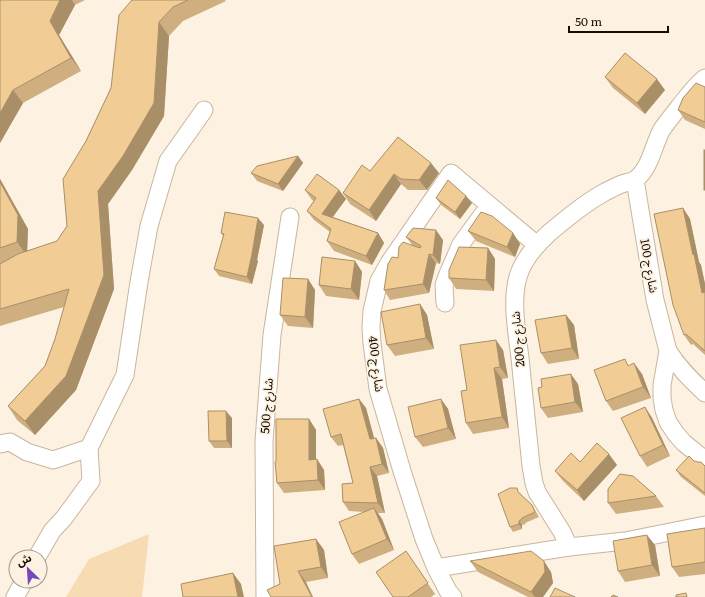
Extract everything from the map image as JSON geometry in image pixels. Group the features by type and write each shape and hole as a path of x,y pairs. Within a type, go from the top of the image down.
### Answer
{"street":[{"path":"635,180 646,166 662,131 672,116 696,86 705,78"},
{"path":"42,549 52,531 64,518 91,481 89,448 125,375 149,226 168,162 204,110"},
{"name":"شارع ج 400","path":"454,597 448,591 436,568 424,539 378,389 372,344 372,311 379,281 389,263 451,173 489,205"},
{"name":"شارع ج 200","path":"569,547 562,532 537,492 534,483 517,332 515,291 522,267 530,253 556,227 605,192 621,184 635,180"},
{"name":"شارع ج 100","path":"635,180 655,300 668,351 662,385 664,410 668,422 676,434 684,443 705,460"},
{"path":"445,303 444,285 461,244 489,205 537,245"},
{"name":"شارع ج 500","path":"265,597 264,441 272,335 290,216"},
{"path":"668,351 676,364 705,393"},
{"path":"0,444 10,442 27,452 53,460 89,448"},
{"path":"436,568 569,547 625,541 705,525"}],"shaded area":[{"path":"149,534 142,597 66,597 89,559"}],"building":[{"path":"0,0 60,0 50,21 71,58 13,90 0,113"},
{"path":"132,0 188,0 173,7 159,22 154,103 123,156 98,191 104,275 66,376 25,421 8,406 45,366 55,339 69,289 0,309 0,264 18,254 57,241 67,226 63,179 86,141 111,88 119,15"},
{"path":"625,53 657,79 637,103 605,77"},
{"path":"696,83 705,87 705,122 678,110 683,98"},
{"path":"398,137 431,163 419,180 401,179 394,174 369,210 343,193 362,165 370,171"},
{"path":"705,150 705,190 704,190"},
{"path":"298,156 278,184 251,173 257,166"},
{"path":"317,174 339,190 322,214 378,233 366,256 327,241 331,229 307,211 316,198 305,190"},
{"path":"448,180 466,196 455,212 436,198"},
{"path":"0,182 18,215 17,242 0,248"},
{"path":"683,208 702,293 705,292 705,351 686,334 684,335 673,305 654,214"},
{"path":"225,212 258,218 247,277 214,269 224,234 221,233"},
{"path":"481,212 492,216 513,233 507,247 468,231"},
{"path":"413,228 436,230 433,255 429,254 423,284 384,290 388,264 392,257 398,258 399,247 403,242 420,248 421,246 406,237"},
{"path":"459,247 488,248 486,280 449,278 449,270"},
{"path":"322,257 355,261 351,289 319,285"},
{"path":"283,278 308,279 305,317 280,315"},
{"path":"420,304 426,338 387,345 381,312"},
{"path":"566,315 572,348 541,353 535,320"},
{"path":"496,340 500,367 494,368 502,417 466,423 461,391 467,390 460,345"},
{"path":"625,359 628,366 634,363 643,387 606,401 594,370"},
{"path":"571,374 575,402 541,408 538,388 542,387 541,379"},
{"path":"359,399 370,439 376,438 382,464 370,467 378,503 343,502 342,484 353,483 341,434 331,437 323,409"},
{"path":"441,399 448,428 415,437 408,407"},
{"path":"645,407 663,445 640,456 621,418"},
{"path":"208,411 226,411 227,441 209,441"},
{"path":"276,419 309,419 309,460 317,459 318,480 277,483 275,462"},
{"path":"597,443 609,454 577,490 555,471 571,453 580,462"},
{"path":"689,456 694,461 701,462 705,466 705,493 676,470"},
{"path":"620,474 633,476 656,496 608,503 608,489"},
{"path":"510,488 517,488 518,492 532,505 535,512 522,518 519,521 519,524 510,527 498,494"},
{"path":"374,508 387,539 352,554 339,522"},
{"path":"705,528 705,562 672,567 667,534"},
{"path":"647,535 652,565 618,571 613,541"},
{"path":"316,539 321,567 298,571 312,597 271,597 267,590 280,584 274,546"},
{"path":"406,551 428,583 408,597 393,597 376,572"},
{"path":"531,551 544,561 545,572 531,592 470,561"},
{"path":"233,573 238,597 183,597 181,584"},
{"path":"555,588 575,597 550,597"},
{"path":"686,593 687,597 676,597 676,595"}]}
